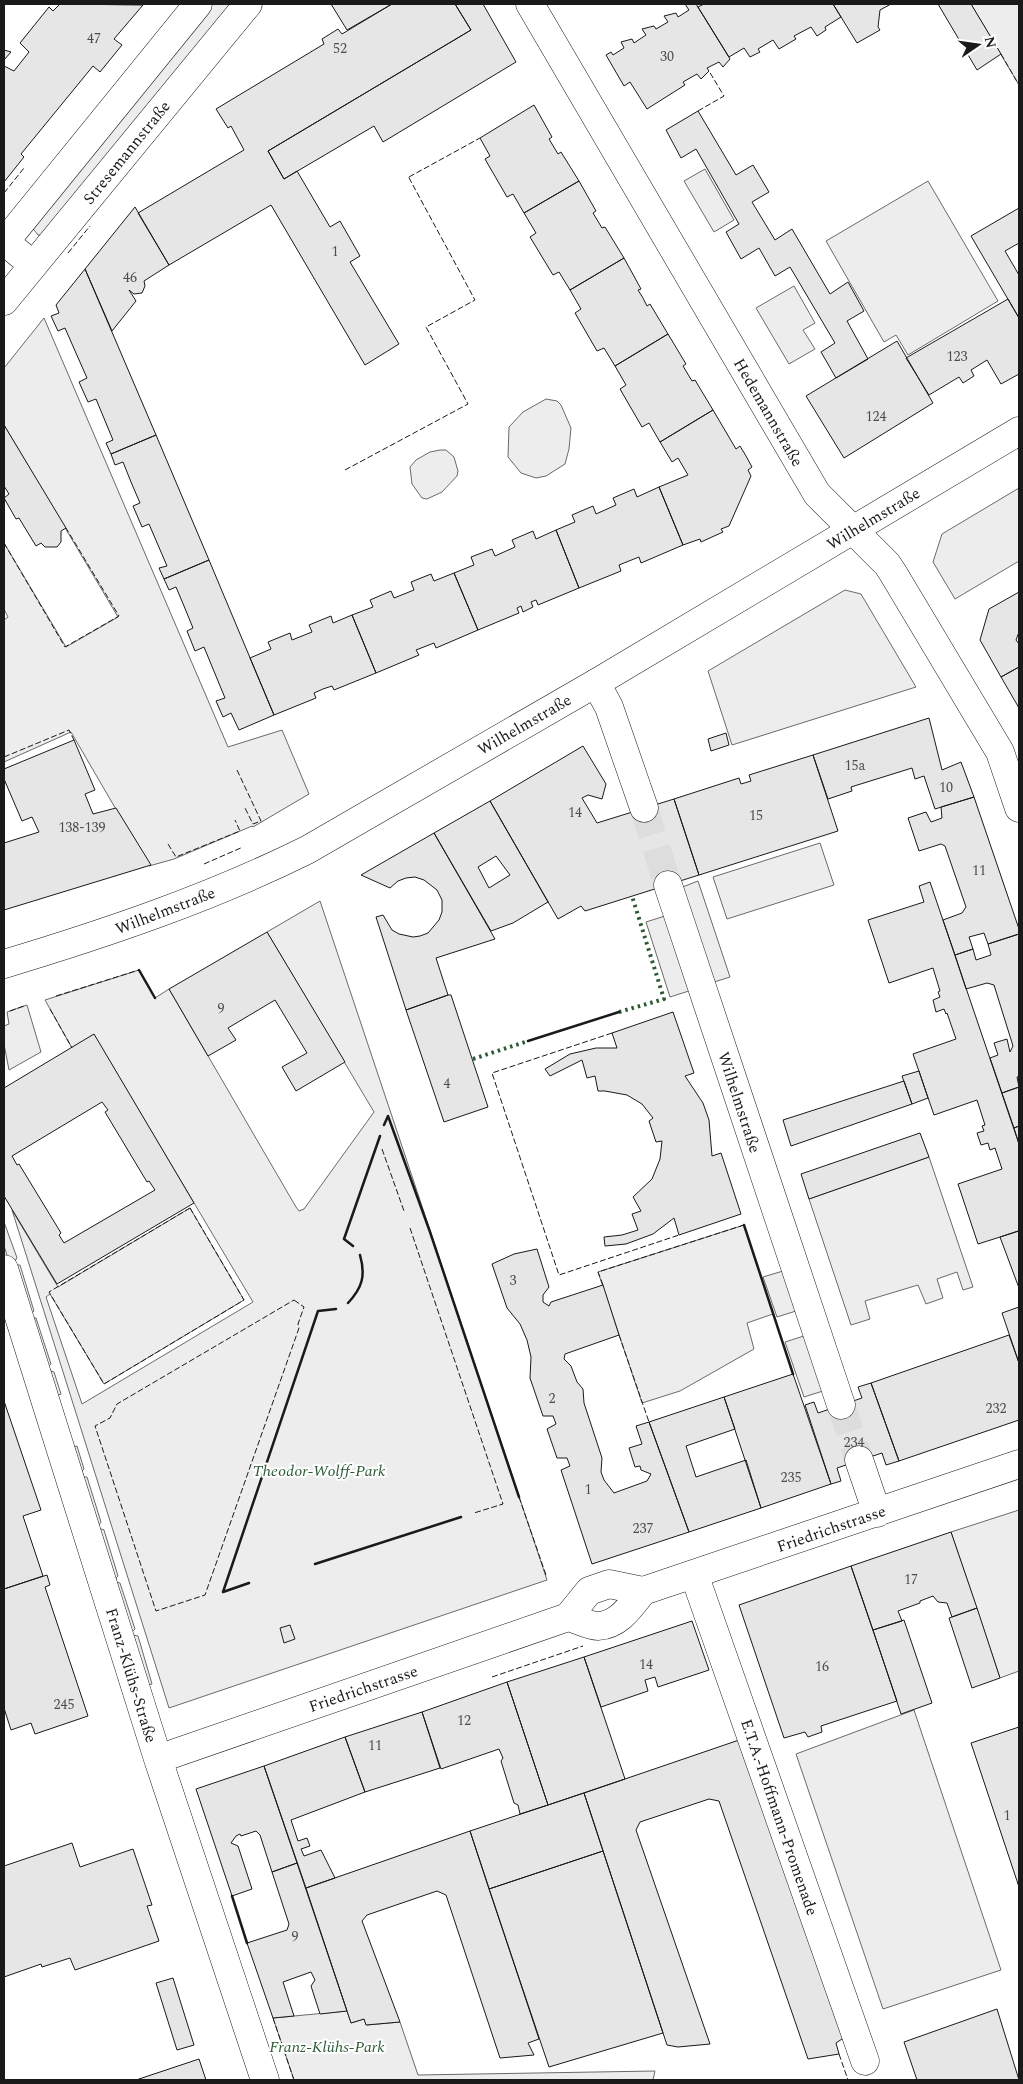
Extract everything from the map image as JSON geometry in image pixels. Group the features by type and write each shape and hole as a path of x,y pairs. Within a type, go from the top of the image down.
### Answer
{"street":[{"path":"33,265 4,242 198,4"},
{"name":"Stresemannstraße","path":"4,301 248,4"},
{"name":"Hedemannstraße","path":"530,4 817,494 887,564 1000,752 1019,808"},
{"name":"Wilhelmstraße","path":"4,964 126,925 264,871 329,838 596,683 1019,431"},
{"path":"596,683 609,707 644,808"},
{"name":"Wilhelmstraße","path":"668,885 841,1405"},
{"name":"Franz-Klühs-Straße","path":"4,1269 158,1759 265,2080"},
{"path":"859,1460 877,1512"},
{"name":"Friedrichstrasse","path":"643,1591 1019,1464"},
{"name":"E.T.A.-Hoffmann-Promenade","path":"694,1574 865,2061"},
{"path":"609,1584 643,1591 620,1618 598,1626 568,1616 589,1591 609,1584"},
{"name":"Friedrichstrasse","path":"158,1759 568,1616"}],"shaded area":[{"path":"208,4 236,4 42,235 38,235 31,226"},
{"path":"971,4 1019,4 1019,85"},
{"path":"705,169 734,220 714,232 684,181"},
{"path":"928,181 998,301 908,355 896,335 884,342 826,241"},
{"path":"794,286 815,323 803,330 815,349 789,364 756,308"},
{"path":"44,318 228,747 282,730 309,794 253,827 174,859 149,866 71,732 4,762 4,620 8,617 4,609 4,543 66,647 118,617 4,425 4,368"},
{"path":"546,399 557,401 561,405 571,428 569,449 565,464 546,476 536,478 521,473 508,457 509,427 523,412"},
{"path":"446,450 454,457 458,471 457,476 442,492 427,499 422,498 412,484 410,467 416,460 430,452"},
{"path":"1019,488 1019,561 955,599 933,562 942,534"},
{"path":"845,590 861,594 916,687 732,745 708,671"},
{"path":"820,843 834,885 727,919 713,877"},
{"path":"698,881 730,977 711,983 680,888"},
{"name":"Theodor-Wolff-Park","path":"320,901 547,1580 169,1708 12,1210 58,1287 190,1208 244,1300 104,1384 50,1294 46,1297 82,1404 253,1302 94,1035 72,1048 45,1000 139,970 155,998 169,989 299,1211 304,1209 374,1112 267,932"},
{"path":"668,915 692,990 670,997 646,922"},
{"path":"27,1005 41,1052 9,1070 4,1044 4,1026 9,1024 7,1012"},
{"path":"929,1157 973,1287 963,1290 957,1272 937,1279 943,1298 926,1304 918,1285 865,1301 870,1319 851,1325 809,1199"},
{"path":"4,1222 17,1258 14,1262 20,1265 34,1311 32,1313 33,1318 36,1318 51,1364 48,1367 54,1372 61,1394 53,1397 4,1246"},
{"path":"744,1225 773,1314 747,1323 754,1349 680,1391 642,1403 598,1272"},
{"path":"783,1271 796,1311 777,1317 763,1277"},
{"path":"807,1335 826,1390 804,1397 785,1342"},
{"path":"77,1446 84,1469 82,1471 84,1477 87,1477 101,1522 98,1526 104,1530 118,1576 116,1582 120,1583 135,1629 132,1632 133,1635 138,1636 152,1684 144,1686 69,1448"},
{"path":"1019,1510 1019,1671 1000,1678 951,1532"},
{"path":"914,1710 1001,1970 883,2009 796,1754"},
{"name":"Franz-Klühs-Park","path":"347,2011 351,2023 364,2019 367,2025 400,2022 418,2075 655,2071 653,2080 294,2080 273,2018"}],"building":[{"path":"60,4 143,5 114,39 122,45 100,72 93,66 21,154 24,157 4,182 4,66 14,71 29,52 20,43 49,7 53,11"},
{"path":"331,4 392,4 347,30"},
{"path":"392,4 455,4 471,30 268,151 284,179 297,171 330,227 340,221 360,256 350,262 399,344 365,365 271,205 169,265 138,213 244,150 231,126 228,128 216,109 324,44 322,39 338,29 342,34"},
{"path":"455,4 483,4 516,62 383,142 374,126 284,179 268,151 471,30"},
{"path":"685,4 696,4 730,59 723,67 719,62 707,68 709,71 701,79 697,74 683,82 685,85 647,109 630,82 624,86 606,55 611,52 613,55 624,48 621,42 632,39 634,43 646,35 642,29 654,26 656,29 668,22 664,16 676,13 678,17 689,10"},
{"path":"704,4 833,4 841,17 825,27 826,30 817,36 811,27 794,36 796,39 779,49 773,40 758,49 760,52 750,57 744,48 729,57 698,7"},
{"path":"833,4 891,4 880,10 878,27 880,30 857,43"},
{"path":"938,4 971,4 1001,54 977,70"},
{"path":"4,50 11,52 4,60"},
{"path":"534,105 552,137 549,139 558,154 561,152 579,181 524,213 513,194 507,197 485,159 490,156 480,138"},
{"path":"698,111 736,175 753,165 769,192 752,202 775,240 792,229 830,294 848,282 864,311 847,321 868,359 836,378 821,352 835,343 790,267 775,276 759,248 741,259 726,232 739,224 696,149 681,158 666,130"},
{"path":"579,181 596,211 593,213 602,228 605,227 624,258 570,290 559,272 553,275 530,237 536,233 524,213"},
{"path":"135,207 169,265 144,281 145,286 142,293 134,294 129,290 136,301 112,331 85,269"},
{"path":"1019,208 1019,243 1005,251 1019,275 1019,318 971,236"},
{"path":"624,258 641,289 638,290 647,306 650,304 668,334 615,366 604,348 597,351 575,313 581,309 570,290"},
{"path":"85,269 156,435 111,454 106,443 113,440 96,399 88,402 79,382 87,378 65,328 58,331 51,316 59,313 56,305"},
{"path":"1008,299 1019,318 1019,374 1001,384 987,360 971,370 974,376 963,383 959,377 929,395 906,358"},
{"path":"668,334 686,364 683,366 692,381 695,380 713,410 660,442 649,423 642,427 620,389 626,385 615,366"},
{"path":"897,341 933,403 844,458 806,396"},
{"path":"713,410 736,449 740,446 746,456 752,467 748,470 751,476 729,526 721,529 723,532 701,542 700,539 683,545 659,487 688,475 678,458 672,462 660,442"},
{"path":"4,425 66,528 61,531 61,542 57,547 45,547 41,543 36,546 19,518 16,519 4,498 9,494 4,486"},
{"path":"156,435 209,560 164,579 159,568 167,566 149,524 142,527 133,506 140,503 123,462 115,465 111,454"},
{"path":"659,487 683,545 641,563 639,557 619,565 621,571 579,588 556,530 575,522 572,515 593,506 596,514 616,505 613,498 634,489 637,497"},
{"path":"556,530 579,588 538,605 536,600 531,602 533,607 523,612 521,606 517,608 519,613 478,630 454,573 474,565 471,557 492,549 495,556 515,547 512,540 533,531 536,539"},
{"path":"209,560 274,715 239,730 231,713 223,717 216,701 225,698 204,647 195,651 187,631 193,628 176,587 169,590 164,579"},
{"path":"454,573 478,630 436,648 434,643 416,650 419,655 376,673 352,615 373,607 370,600 391,591 394,598 414,590 411,582 431,574 434,581"},
{"path":"1019,592 1019,632 1016,640 1019,644 1019,667 1001,677 980,640 989,609"},
{"path":"352,615 376,673 334,690 332,686 323,689 314,693 316,698 274,715 250,658 271,649 268,642 290,633 292,640 312,632 309,625 331,616 333,623"},
{"path":"1019,667 1019,708 1001,677"},
{"path":"929,718 942,770 961,762 974,797 935,809 924,776 915,779 912,768 851,787 852,791 828,799 813,755"},
{"path":"726,733 729,745 711,751 708,739"},
{"path":"74,740 95,790 85,794 93,814 116,808 151,865 4,910 4,843 39,832 32,817 22,821 4,779 4,769"},
{"path":"583,746 606,784 602,799 588,795 582,798 597,823 674,799 699,875 585,911 581,906 558,919 490,801"},
{"path":"813,755 838,831 699,875 674,799 739,778 741,784 751,781 749,775"},
{"path":"974,797 1019,929 1019,934 988,944 984,933 969,937 973,949 955,955 943,920 962,913 966,907 945,846 941,844 919,851 908,818 926,812 931,822 942,818 941,807"},
{"path":"490,801 548,902 513,923 491,931 434,833","holes":["496,856 510,875 489,888 478,867"]},
{"path":"434,833 495,939 436,958 448,995 406,1010 376,917 383,915 392,930 399,934 413,937 420,936 428,933 439,920 442,912 442,900 437,890 424,880 415,877 398,881 390,888 361,875"},
{"path":"930,882 1019,1144 1019,1231 978,1244 958,1184 1002,1169 995,1148 990,1150 988,1143 981,1145 977,1133 984,1131 982,1126 985,1125 977,1100 934,1115 913,1054 956,1039 947,1013 944,1009 936,1012 933,1000 940,997 938,992 940,991 933,968 889,983 868,920 924,902 919,886"},
{"path":"267,932 345,1062 296,1091 282,1067 307,1053 275,1000 228,1028 236,1040 208,1056 169,989"},
{"path":"1019,934 1019,1076 1017,1077 1019,1087 1002,1093 990,1058 998,1055 994,1043 1007,1039 1010,1052 1013,1046 994,985 987,983 966,989 955,955 973,949 976,960 991,955 988,944"},
{"path":"451,995 488,1107 444,1122 406,1010"},
{"path":"673,1012 694,1073 685,1076 703,1103 709,1120 712,1156 721,1153 741,1214 679,1235 674,1218 653,1234 626,1244 605,1246 604,1237 622,1235 638,1230 632,1214 641,1211 633,1197 652,1179 660,1159 662,1141 656,1142 649,1121 653,1118 642,1104 627,1095 598,1091 595,1076 587,1078 582,1060 550,1076 545,1069 570,1054 596,1048 617,1048 612,1033"},
{"path":"94,1034 194,1203 57,1284 4,1196 4,1088","holes":["102,1102 108,1110 105,1112 147,1182 149,1181 155,1190 64,1243 59,1235 61,1233 19,1164 17,1165 12,1156"]},
{"path":"919,1071 928,1098 912,1104 902,1076"},
{"path":"904,1081 912,1104 791,1146 783,1120"},
{"path":"1019,1087 1019,1126 1014,1128 1002,1093"},
{"path":"1019,1126 1019,1144 1014,1128"},
{"path":"920,1133 929,1157 809,1199 801,1174"},
{"path":"1019,1231 1019,1288 1000,1237"},
{"path":"537,1249 549,1287 543,1295 543,1302 549,1306 551,1302 603,1285 619,1335 565,1354 564,1359 571,1366 577,1382 583,1389 584,1403 602,1458 601,1472 604,1480 614,1493 647,1481 651,1474 641,1470 640,1466 635,1467 629,1448 642,1444 636,1426 649,1422 689,1532 592,1564 561,1470 570,1466 567,1458 557,1458 547,1429 556,1424 553,1416 543,1416 530,1378 531,1357 527,1340 520,1324 507,1308 492,1264 514,1254"},
{"path":"1019,1307 1019,1363 1002,1313"},
{"path":"1009,1335 1019,1363 1019,1420 899,1461 871,1383"},
{"path":"793,1374 831,1484 761,1508 724,1397"},
{"path":"871,1383 899,1461 886,1465 882,1453 837,1468 841,1481 831,1484 805,1405 814,1402 818,1413 862,1398 858,1387"},
{"path":"724,1397 735,1429 686,1446 696,1477 746,1460 761,1508 689,1532 649,1422"},
{"path":"4,1401 41,1510 23,1516 43,1576 4,1589"},
{"path":"951,1532 977,1608 952,1617 947,1603 938,1602 933,1596 898,1611 902,1621 873,1630 851,1566"},
{"path":"851,1566 897,1701 821,1726 822,1732 808,1737 805,1732 784,1738 739,1605"},
{"path":"47,1575 50,1585 45,1587 88,1716 35,1734 31,1723 11,1730 4,1708 4,1589"},
{"path":"977,1608 1000,1678 972,1688 949,1618"},
{"path":"904,1620 932,1703 901,1714 873,1630"},
{"path":"692,1621 709,1670 658,1687 655,1677 645,1680 648,1691 601,1707 584,1657"},
{"path":"290,1625 295,1639 284,1643 280,1628"},
{"path":"584,1657 625,1779 548,1805 507,1682"},
{"path":"507,1682 548,1805 520,1814 518,1805 514,1803 499,1749 441,1769 422,1712"},
{"path":"422,1712 440,1768 365,1792 345,1737"},
{"path":"1019,1727 1019,1887 971,1743"},
{"path":"345,1737 365,1792 291,1820 298,1841 307,1838 310,1846 301,1849 304,1856 321,1850 335,1878 306,1888 264,1766"},
{"path":"742,1739 845,2037 836,2043 839,2054 808,2059 719,1801 709,1799 640,1822 636,1830 710,2044 678,2047 667,2045 584,1793"},
{"path":"264,1766 297,1863 272,1872 260,1835 256,1831 236,1836 231,1843 238,1846 252,1889 232,1896 196,1789"},
{"path":"584,1793 603,1851 489,1889 470,1831"},
{"path":"470,1831 539,2039 528,2043 534,2055 500,2058 446,1895 437,1891 367,1915 362,1921 400,2022 366,2025 364,2019 351,2023 306,1888"},
{"path":"72,1843 80,1867 133,1849 152,1905 147,1906 159,1941 75,1970 70,1958 42,1967 41,1964 4,1977 4,1866"},
{"path":"603,1851 663,2033 549,2067 489,1889"},
{"path":"297,1863 347,2011 320,2014 311,1986 315,1980 311,1972 283,1982 294,2016 273,2018 247,1943 287,1930 289,1924 272,1872"},
{"path":"173,1978 194,2045 177,2050 156,1983"},
{"path":"997,2009 1019,2080 917,2080 904,2042"},
{"path":"199,2059 206,2080 136,2080"}],"tunnel":[{"path":"644,808 668,885"},
{"path":"841,1405 859,1460"}],"hedge":[{"path":"619,1012 664,999 632,896"},
{"path":"473,1059 528,1041"}],"fence":[{"path":"1001,54 1019,85"},
{"path":"698,111 724,96 709,71"},
{"path":"409,177 480,138"},
{"path":"4,193 24,168"},
{"path":"345,470 468,404 426,327 475,300 408,176"},
{"path":"68,253 90,226"},
{"path":"4,543 65,647 119,616 66,528"},
{"path":"4,757 69,730 74,740"},
{"path":"237,770 261,821 253,824 245,808"},
{"path":"168,844 176,857 240,831 235,820"},
{"path":"204,864 243,847"},
{"path":"56,996 139,970"},
{"path":"10,1011 24,1006"},
{"path":"50,1009 72,1048"},
{"path":"612,1033 492,1073 559,1275 679,1235"},
{"path":"382,1149 404,1211"},
{"path":"190,1208 244,1300 104,1384 49,1292 190,1208"},
{"path":"603,1285 598,1272 744,1225"},
{"path":"410,1228 503,1504 474,1513"},
{"path":"294,1300 304,1307 298,1324 299,1328 205,1595 156,1611 95,1426 110,1418 117,1404 294,1300"},
{"path":"619,1335 649,1422"},
{"path":"519,1497 546,1575"},
{"path":"492,1677 583,1646"},
{"path":"273,2018 294,2080"},
{"path":"839,2054 848,2080"}],"wall":[{"path":"139,970 155,998"},
{"path":"528,1041 619,1012"},
{"path":"384,1125 388,1116 430,1232 519,1497"},
{"path":"353,1246 344,1239 380,1136"},
{"path":"744,1225 793,1374"},
{"path":"348,1303 357,1292 362,1281 363,1269 360,1255"},
{"path":"249,1583 223,1592 318,1311 336,1309"},
{"path":"315,1564 461,1517"},
{"path":"232,1896 247,1943"}]}
